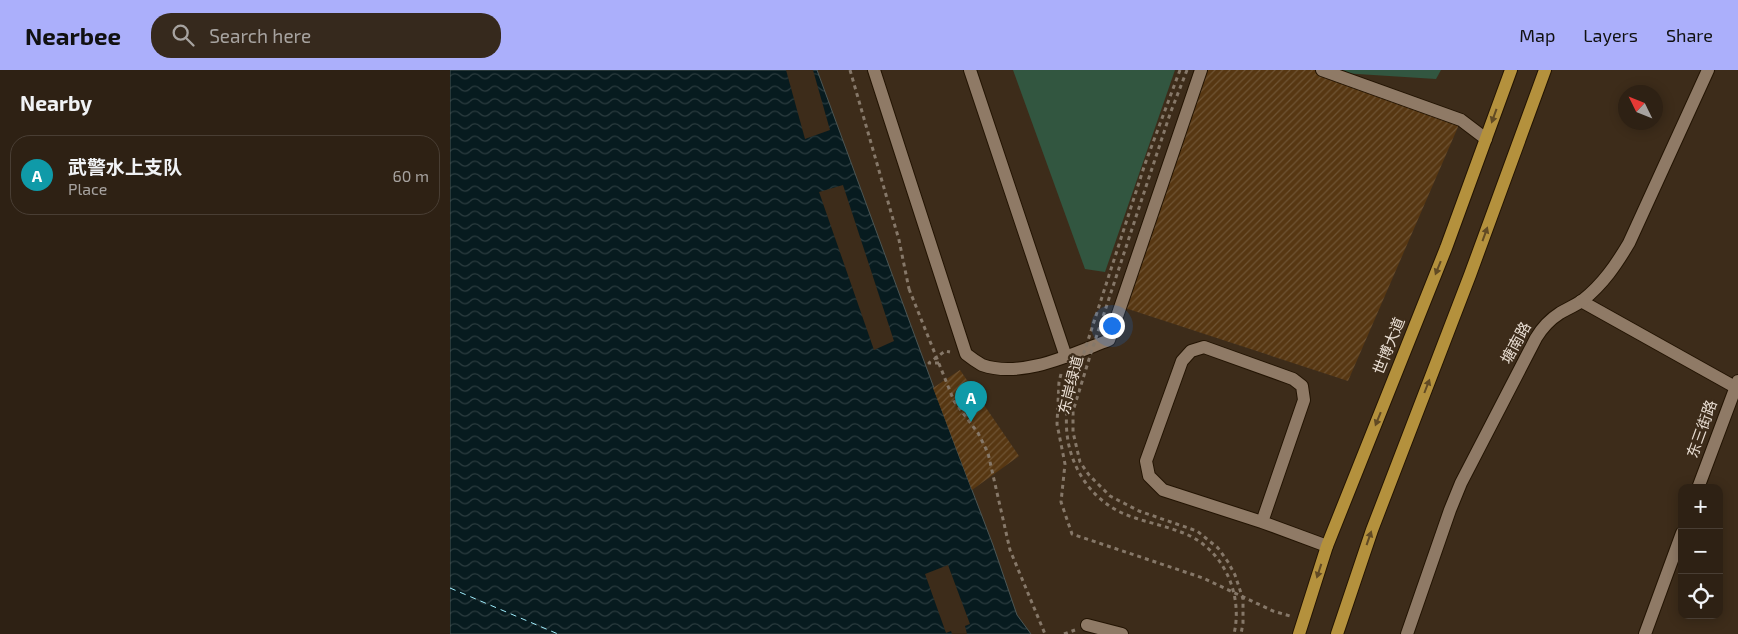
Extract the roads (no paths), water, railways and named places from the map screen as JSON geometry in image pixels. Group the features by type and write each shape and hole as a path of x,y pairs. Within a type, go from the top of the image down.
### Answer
{"main road":[{"name":"世博大道","path":"1299,634 1327,546 1446,248 1511,70"},
{"path":"1337,634 1372,530 1470,275 1545,70"}],"street":[{"path":"874,70 966,354 982,364 1005,369 1034,367 1109,340 1201,70"},
{"path":"970,70 1066,356"},
{"path":"1322,70 1462,120 1486,139"},
{"name":"塘南路","path":"1407,634 1440,534 1454,501 1536,338 1545,325 1558,314 1581,301 1607,277 1625,250 1708,70"},
{"path":"1581,301 1736,384"},
{"path":"1262,522 1304,400 1302,386 1293,379 1204,346 1191,351 1182,361 1146,461 1149,476 1164,490 1262,522 1327,546"},
{"name":"东三街路","path":"1699,484 1736,384"},
{"path":"1645,634 1678,544"},
{"path":"1087,625 1120,634"}],"water":[{"path":"450,70 817,70 993,545 1017,615 1031,634 450,634"}],"place":[{"name":"武警水上支队","path":"971,422"}]}
